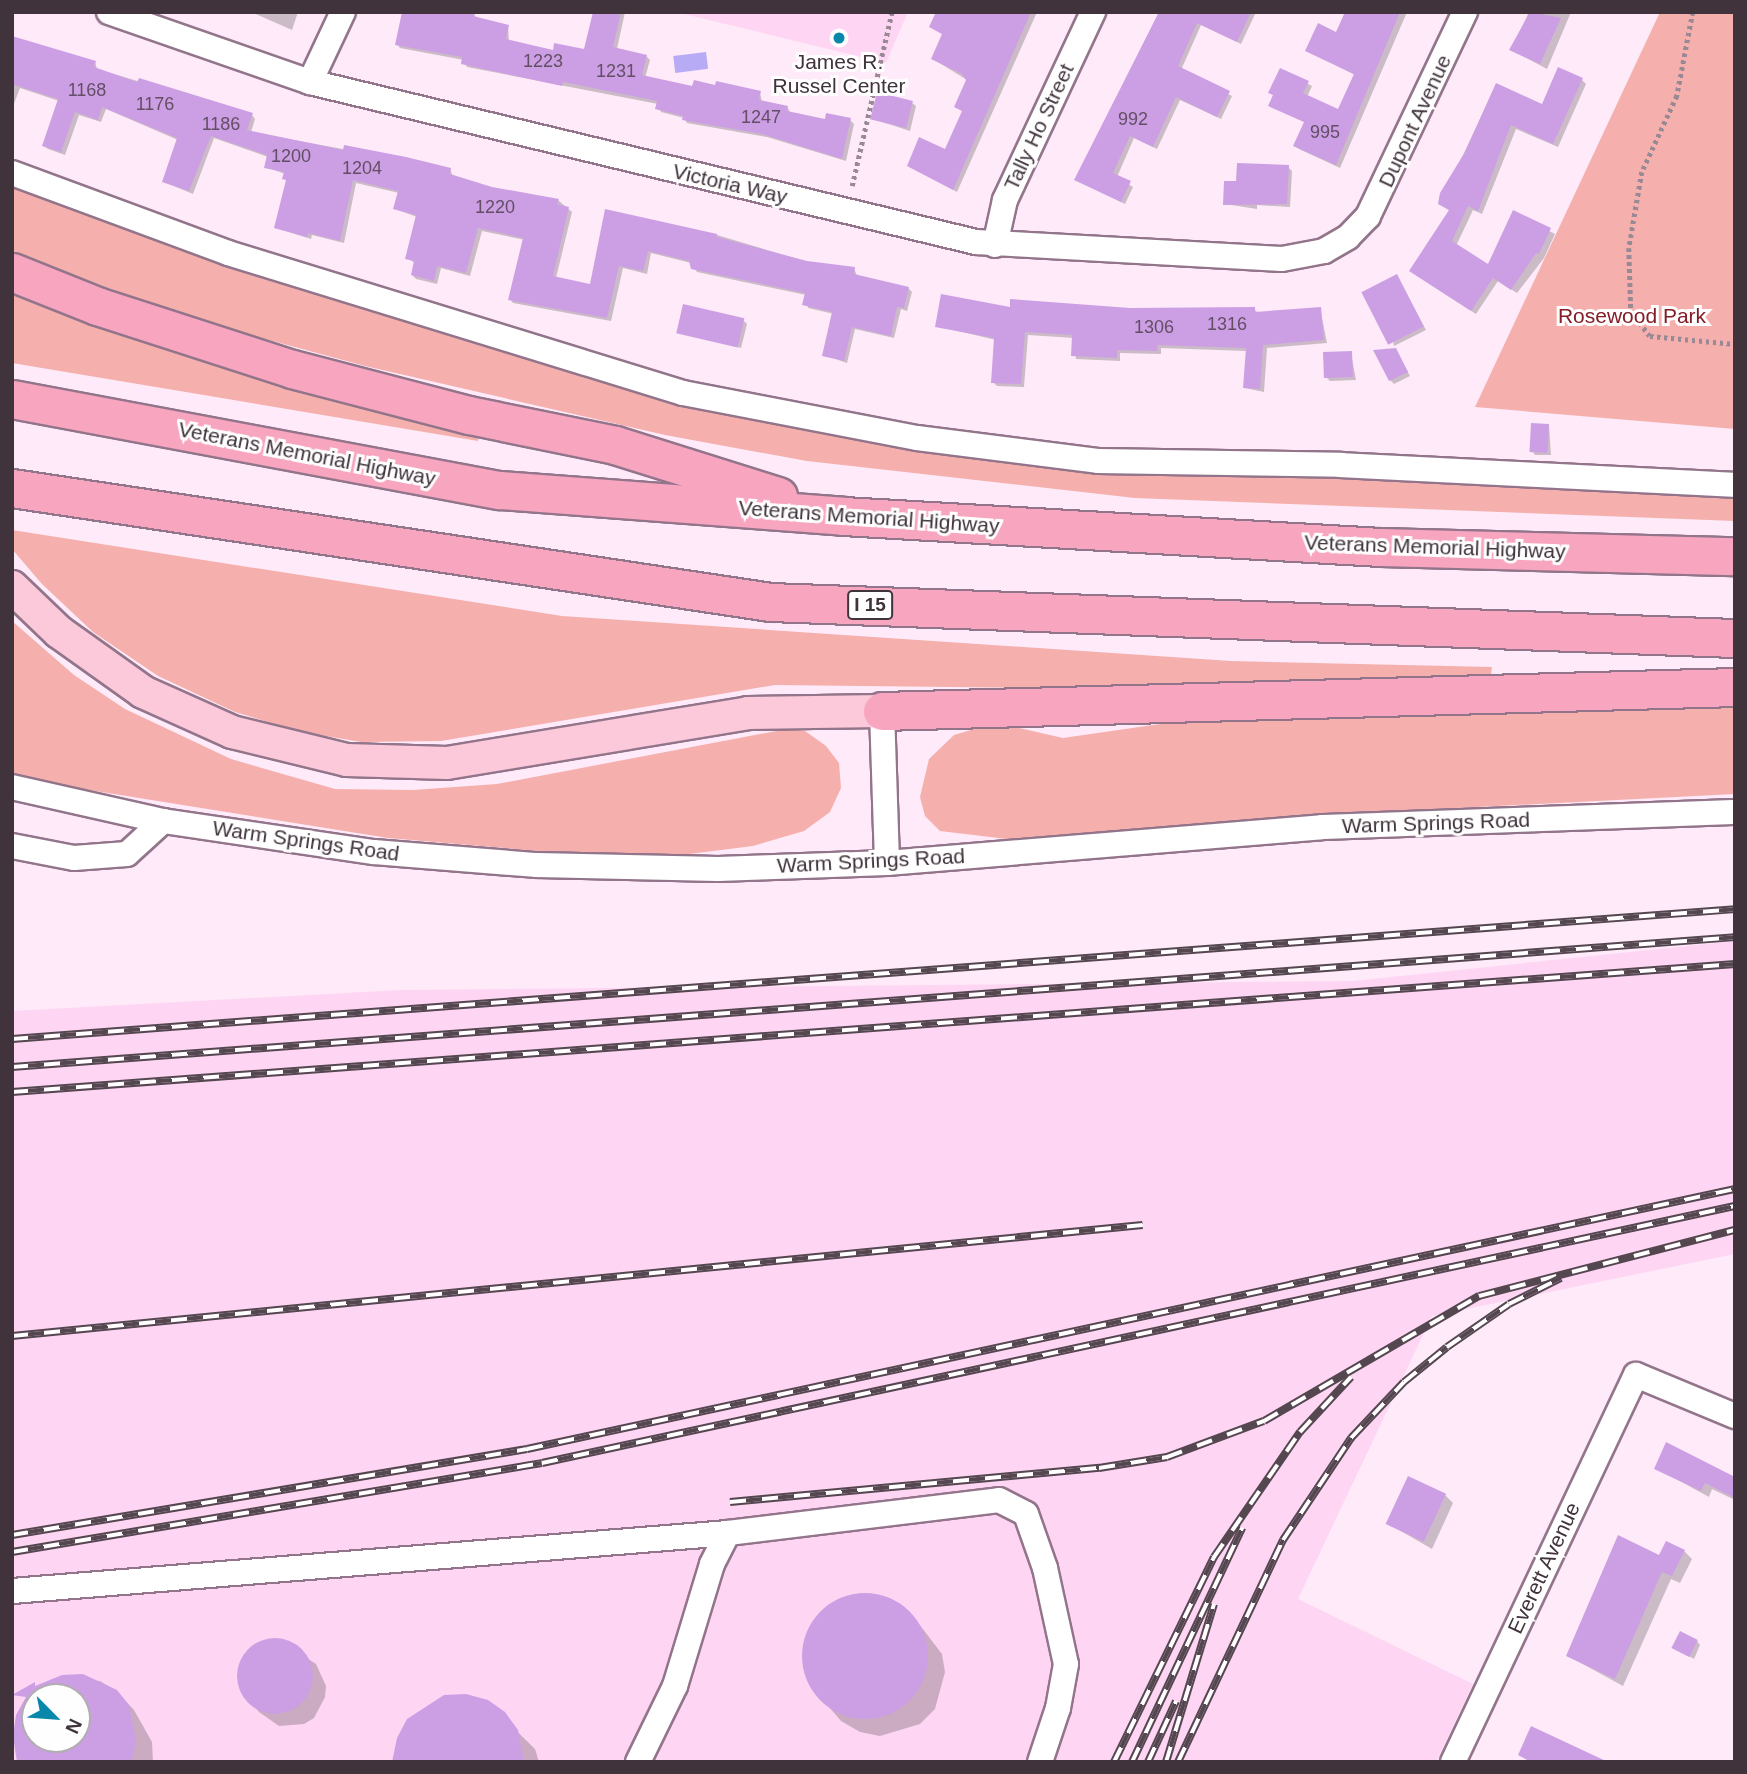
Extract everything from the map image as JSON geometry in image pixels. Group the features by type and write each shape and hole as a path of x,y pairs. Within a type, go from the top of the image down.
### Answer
{"highway":[{"path":"12,272 97,306 292,369 469,415 615,445 843,516"},
{"name":"Veterans Memorial Highway","path":"12,400 500,490 843,516 1380,547 1735,556"},
{"name":"I 15","path":"12,488 770,602 1735,638"},
{"path":"882,710 1735,687"}],"main road":[{"path":"12,587 59,632 143,692 232,732 347,760 447,763 748,713 882,710"}],"street":[{"name":"Victoria Way","path":"109,12 310,82 995,245 1296,258 1330,248 1359,227"},
{"path":"310,82 343,12"},
{"name":"Tally Ho Street","path":"995,245 1005,200 1093,12"},
{"name":"Dupont Avenue","path":"1359,227 1376,204 1465,12"},
{"path":"12,173 228,253 683,393 917,438 1098,461 1341,465 1735,485"},
{"path":"882,710 887,863"},
{"name":"Warm Springs Road","path":"12,787 163,821 374,852 537,865 718,869 887,863 1322,827 1735,812"},
{"path":"12,846 75,858 127,854 163,821"},
{"name":"Everett Avenue","path":"1453,1762 1636,1375 1735,1416"},
{"path":"12,1591 728,1533 793,1522 999,1500 1026,1514 1045,1568 1066,1664 1058,1708 1040,1762"},
{"path":"638,1762 675,1686 712,1564 728,1533"}],"path":[{"path":"852,186 892,12"},
{"path":"1693,12 1677,96 1642,172 1629,248 1631,312 1650,336 1735,344"}],"shaded area":[{"name":"James R. Russel Center","path":"676,12 908,12 886,63"},
{"path":"706,52 708,69 675,73 673,56"},
{"path":"1735,941 1735,1254 1432,1316 1298,1599 1473,1684 1436,1762 12,1762 12,1011 401,990 1353,981"}],"green space":[{"name":"Rosewood Park","path":"1660,12 1735,12 1735,429 1475,407"},
{"path":"12,181 139,233 623,383 1205,474 1735,494 1735,521 1135,498 807,461 665,435 365,366 191,319 12,252"},
{"path":"12,290 479,427 478,441 12,363"},
{"path":"12,530 562,616 1231,661 1492,667 1490,682 1132,689 775,685 441,741 361,742 302,732 235,712 158,676 93,632 42,584 12,549"},
{"path":"12,621 74,675 125,709 231,759 335,789 413,790 497,784 787,729 805,731 826,746 839,763 841,788 830,812 804,831 753,846 681,855 538,851 388,838 33,781 12,774"},
{"path":"1735,704 1735,794 1300,816 1007,839 940,831 925,816 920,797 929,759 954,735 978,728 1011,726 1063,738 1160,724"}],"building":[{"path":"402,12 474,12 473,16 509,25 506,39 553,50 554,43 584,49 593,12 621,12 613,47 647,55 642,75 692,86 694,80 715,85 716,81 761,91 759,100 788,106 787,111 825,119 826,113 851,118 842,159 762,134 682,120 683,116 655,109 657,101 563,82 562,86 461,64 462,57 395,45"},
{"path":"936,12 1031,12 953,190 907,166 919,137 945,149 962,111 954,107 966,80 962,74 931,59 942,34 929,27"},
{"path":"1159,12 1251,12 1237,42 1197,23 1178,66 1230,91 1217,117 1176,97 1153,147 1130,136 1113,173 1131,181 1121,202 1074,180"},
{"path":"1345,12 1400,12 1336,165 1293,146 1304,122 1268,106 1273,95 1268,93 1280,68 1309,81 1303,93 1338,109 1354,74 1305,51 1318,23 1336,32"},
{"path":"1530,12 1561,18 1540,64 1509,50"},
{"path":"12,36 96,61 94,67 137,82 139,78 253,113 247,130 343,150 344,145 406,157 451,168 450,174 492,187 559,199 557,204 569,207 553,276 590,284 605,209 717,234 717,237 807,261 855,267 854,274 909,287 904,308 897,307 891,336 852,327 844,361 822,356 832,312 802,305 805,293 691,269 689,261 648,251 643,271 619,266 607,318 508,300 523,238 478,228 466,273 437,266 434,281 411,275 414,261 405,259 416,215 393,209 398,191 353,180 340,241 308,233 307,237 274,228 286,180 282,179 284,172 264,168 267,155 211,136 189,191 162,182 177,138 102,107 98,120 75,112 61,152 42,146 58,99 12,84"},
{"path":"1558,67 1583,78 1553,144 1511,125 1478,211 1468,206 1452,241 1488,264 1513,210 1551,228 1539,254 1536,253 1511,290 1493,278 1471,311 1409,271 1449,210 1438,204 1440,193 1465,152 1496,83 1542,104"},
{"path":"877,92 913,101 906,128 870,119"},
{"path":"1237,163 1289,165 1287,204 1223,205 1224,181 1236,181"},
{"path":"1397,274 1424,327 1388,345 1361,292"},
{"path":"941,294 1010,307 1010,299 1130,308 1255,307 1255,312 1321,307 1324,340 1263,345 1260,389 1243,388 1246,348 1158,345 1157,351 1117,350 1117,358 1071,356 1072,335 1025,332 1021,384 991,383 994,338 935,327"},
{"path":"683,304 744,318 738,347 676,333"},
{"path":"1396,348 1408,372 1389,381 1373,350"},
{"path":"1352,351 1353,377 1324,378 1323,352"},
{"path":"1531,423 1549,424 1547,453 1529,452"},
{"path":"1666,1442 1735,1477 1735,1498 1705,1483 1701,1491 1654,1469"},
{"path":"1408,1476 1446,1494 1424,1542 1386,1524"},
{"path":"1618,1535 1659,1555 1666,1541 1685,1550 1672,1576 1662,1572 1615,1679 1566,1656"},
{"path":"865,1593 889,1598 910,1611 923,1632 928,1656 923,1680 910,1701 889,1714 865,1719 841,1714 820,1701 807,1680 802,1656 807,1632 820,1611 841,1598"},
{"path":"1680,1631 1698,1640 1689,1657 1671,1648"},
{"path":"275,1638 290,1641 302,1649 310,1661 313,1676 310,1691 302,1703 290,1711 275,1714 260,1711 248,1703 240,1691 237,1676 240,1661 248,1649 260,1641"},
{"path":"83,1674 117,1690 129,1705 136,1742 131,1762 17,1762 13,1736 16,1715 21,1706 21,1753 91,1753 91,1683 42,1683 62,1675"},
{"path":"466,1694 488,1700 505,1712 518,1730 524,1762 392,1762 397,1738 407,1719 444,1695"},
{"path":"1531,1726 1608,1762 1531,1762 1518,1755"}],"railway":[{"path":"12,1039 1735,909"},
{"path":"12,1067 1735,937"},
{"path":"12,1092 1735,964"},
{"path":"12,1535 527,1449 1735,1189"},
{"path":"12,1552 542,1463 1735,1206"},
{"path":"12,1336 1143,1225"},
{"path":"730,1502 1099,1468 1167,1457 1264,1421 1479,1296 1735,1230"},
{"path":"1178,1762 1283,1540 1351,1438 1404,1382 1447,1347 1509,1304 1561,1278"},
{"path":"1114,1762 1214,1557 1300,1432 1351,1377"},
{"path":"1132,1762 1242,1528"},
{"path":"1166,1762 1214,1604"},
{"path":"1148,1762 1176,1701"}],"place":[{"name":"James R. Russel Center","path":"839,38"}]}
